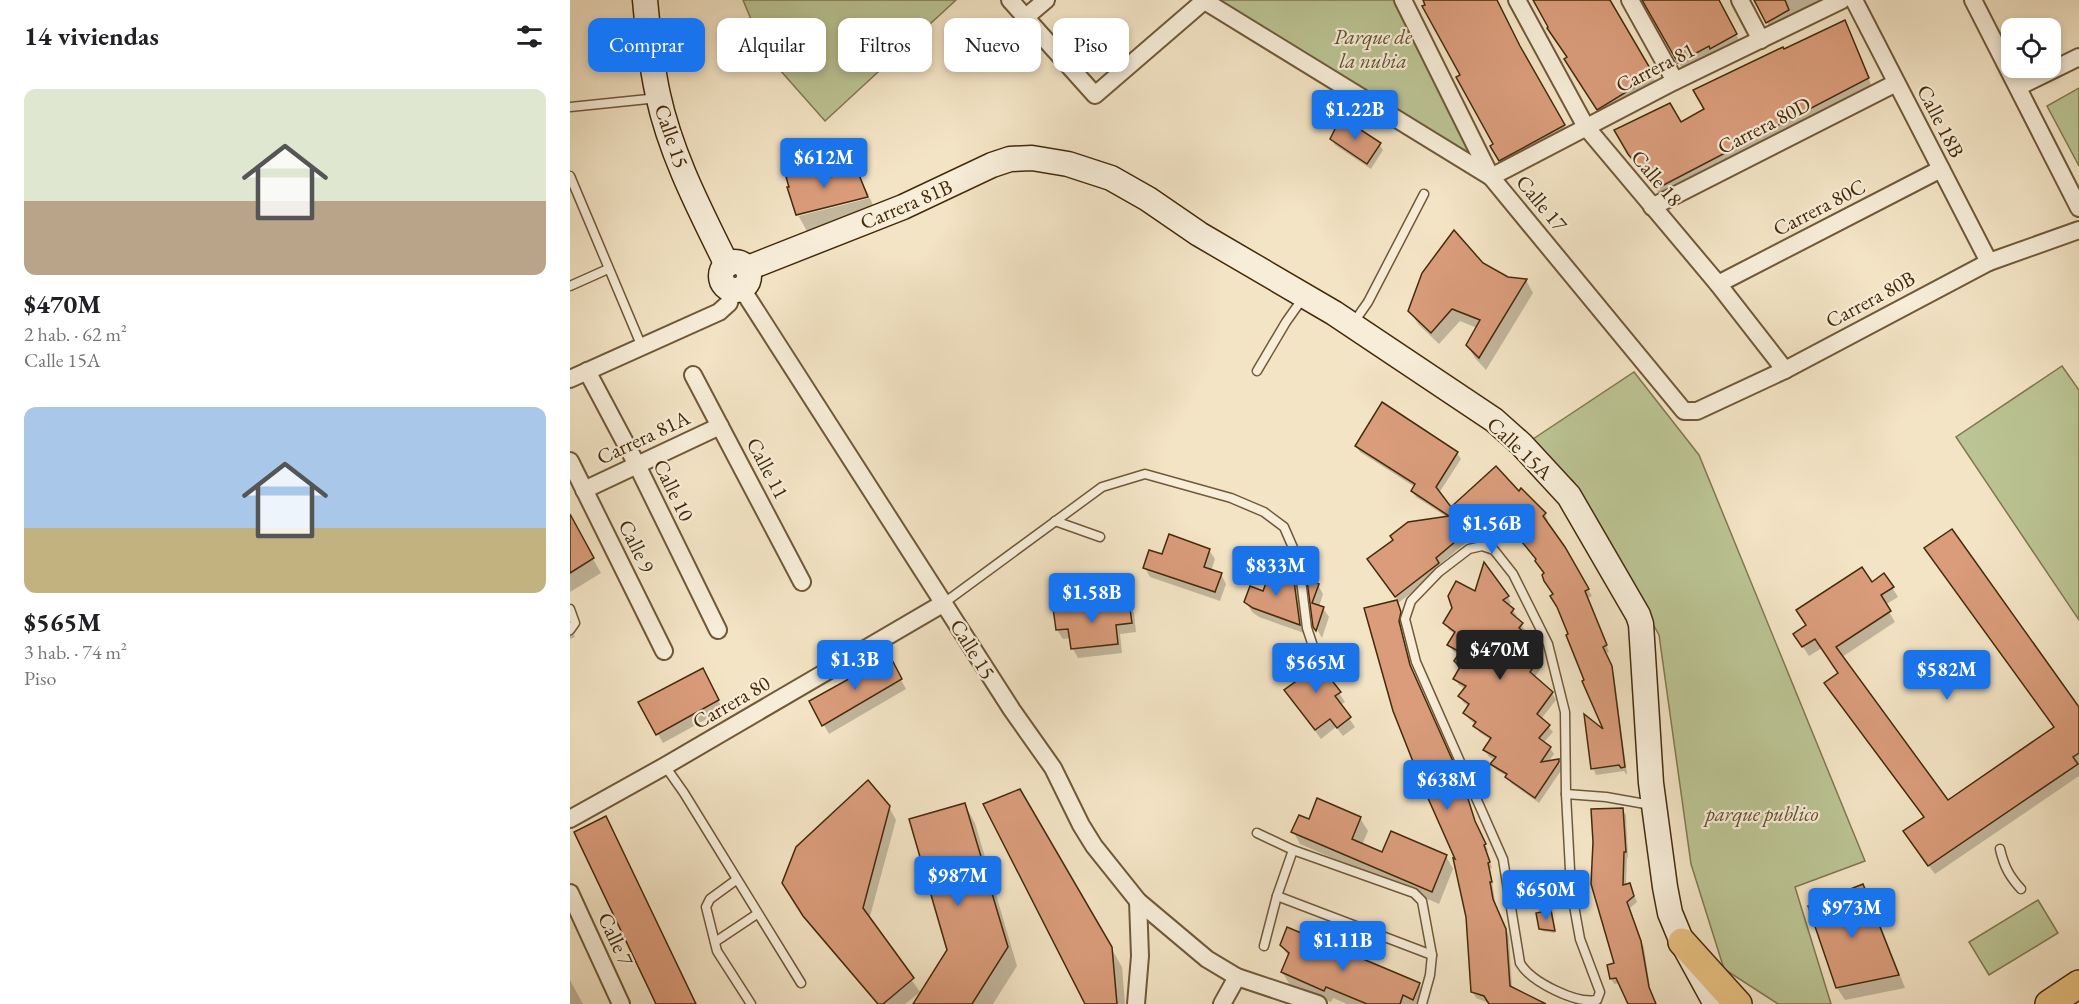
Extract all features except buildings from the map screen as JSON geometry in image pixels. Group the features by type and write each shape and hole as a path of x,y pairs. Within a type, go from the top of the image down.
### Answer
{"main road":[{"path":"1682,942 1738,1004"},
{"path":"1695,969 1709,1004"},
{"path":"2049,1004 2079,984"}],"street":[{"name":"Calle 15","path":"645,0 651,64 658,98 679,160 737,278 1012,710 1053,768 1094,846 1138,901 1207,959 1237,977 1318,1004"},
{"path":"1010,0 1095,95 1203,0 1491,177"},
{"path":"1026,17 1046,0"},
{"name":"Calle 17","path":"1403,0 1491,177 1684,411"},
{"name":"Calle 18","path":"1517,0 1586,127 1718,284 1785,370"},
{"path":"1630,0 1675,81"},
{"path":"1740,0 1761,40"},
{"name":"Carrera 81","path":"1491,177 1675,81 1842,0"},
{"name":"Calle 18B","path":"1854,0 1989,262"},
{"path":"1973,0 2079,208"},
{"path":"2018,87 2079,57"},
{"name":"Carrera 80D","path":"1652,207 1896,83"},
{"name":"Carrera 81B","path":"737,278 903,207 992,165 1010,159 1032,158 1068,164"},
{"name":"Calle 15A","path":"1068,164 1111,178 1148,199 1199,234 1352,324 1494,420 1521,444 1569,496 1618,577 1641,624 1651,783 1670,913 1695,969 1716,1004"},
{"name":"Carrera 80C","path":"1718,284 1941,169"},
{"name":"Carrera 80B","path":"1684,411 1697,411 1785,370 1989,262 2079,230"},
{"path":"570,380 719,312 729,303 737,278"},
{"name":"Calle 10","path":"587,371 637,465 718,630"},
{"name":"Calle 11","path":"693,375 802,582"},
{"name":"Carrera 81A","path":"584,490 720,426"},
{"name":"Calle 9","path":"570,460 664,651"},
{"name":"Carrera 80","path":"570,819 944,603"},
{"name":"Calle 7","path":"570,893 621,1004"},
{"path":"1136,1004 1140,956 1138,901"},
{"path":"1222,1004 1237,977"}],"lane":[{"path":"570,107 658,98"},
{"path":"570,176 642,347"},
{"path":"1352,324 1368,302 1424,194"},
{"path":"570,286 608,269"},
{"path":"1257,371 1305,295"},
{"path":"944,603 1102,487 1145,474 1231,498 1264,512 1284,527 1294,550 1301,580 1307,628 1317,658"},
{"path":"1055,521 1100,537"},
{"path":"1482,546 1494,550 1513,574 1548,644 1565,712 1566,794 1571,889 1580,939 1600,992 1598,1002 1590,1004 1580,1004 1544,986 1524,970 1520,963 1503,859 1416,662 1405,619 1411,601 1439,572 1469,549 1482,546"},
{"path":"570,609 575,623 570,630"},
{"path":"665,766 801,983"},
{"path":"1566,794 1606,797 1655,806"},
{"path":"1257,834 1293,850 1414,893 1419,897 1422,901 1432,956 1430,975 1422,1004"},
{"path":"2000,849 2008,875 2021,889"},
{"path":"1264,946 1277,896 1293,850"},
{"path":"736,880 711,899 706,907 717,951 751,1004"},
{"path":"1277,896 1432,956"},
{"path":"715,942 757,914"}],"green space":[{"path":"743,0 956,0 932,22 932,18 838,18 838,72 878,72 825,121 782,72 826,72 826,18 750,18"},
{"name":"Parque de la nubia","path":"1203,0 1403,0 1491,177"},
{"path":"2079,88 2079,166 2047,106"},
{"path":"2062,366 2079,390 2079,620 1956,437"},
{"name":"parque publico","path":"1634,372 1699,455 1865,861 1795,887 1831,1004 1778,1004 1724,969 1691,864 1659,635 1573,481 1527,443"},
{"path":"2038,900 2058,933 1989,975 1969,942"}]}
